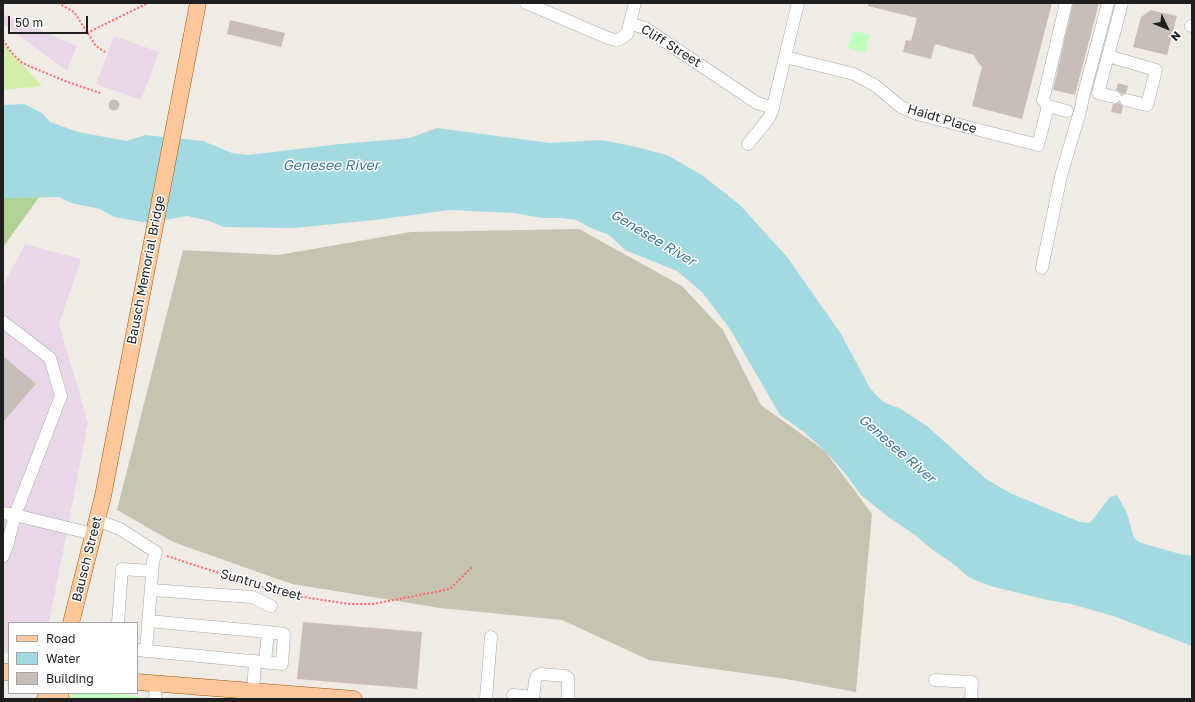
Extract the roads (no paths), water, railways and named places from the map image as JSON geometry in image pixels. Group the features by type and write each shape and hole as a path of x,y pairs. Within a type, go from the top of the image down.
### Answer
{"main road":[{"name":"Bausch Memorial Bridge","path":"103,496 198,3"},
{"name":"Bausch Street","path":"71,622 103,496"},
{"path":"138,682 155,691 252,692 354,699"}],"street":[{"name":"Cliff Street","path":"526,3 615,40 620,39 627,34 631,24 645,28 757,103 773,108"},
{"path":"631,24 636,3"},
{"path":"748,144 768,118 773,108 798,3"},
{"path":"1066,3 1043,100 1048,106 1067,111"},
{"path":"1042,268 1061,176 1081,108 1108,3"},
{"path":"1108,56 1156,70 1147,105 1098,93 1122,3"},
{"name":"Haidt Place","path":"785,57 854,74 876,86 901,107 917,114 1038,145 1048,106"},
{"path":"3,322 50,358 61,396 15,515 8,546 3,556"},
{"path":"3,513 95,527 120,529 156,552 153,559 148,621 141,650 282,664 284,634 148,621"},
{"path":"118,622 122,569 152,572"},
{"path":"151,590 252,597 271,606"},
{"path":"252,692 268,632"},
{"path":"486,699 491,637"},
{"path":"512,696 533,698 535,680 537,676 541,674 565,676 568,678 568,699"},
{"path":"935,680 972,682 970,699"}],"water":[{"name":"Genesee River","path":"24,104 42,113 50,122 78,132 127,141 145,135 203,141 232,153 248,155 340,144 410,138 437,128 550,143 601,140 667,155 702,175 740,205 788,258 841,334 870,388 885,403 899,408 927,426 986,479 1012,494 1080,522 1090,523 1110,497 1117,495 1127,513 1134,538 1141,543 1192,556 1192,646 1113,616 1071,604 1047,600 990,586 968,577 956,566 887,516 861,495 844,472 825,451 804,432 780,415 730,329 702,292 677,271 625,250 609,235 576,220 542,218 514,213 449,210 375,220 294,228 224,227 206,220 187,216 148,223 114,217 100,209 71,203 59,197 3,198 3,105"}]}
